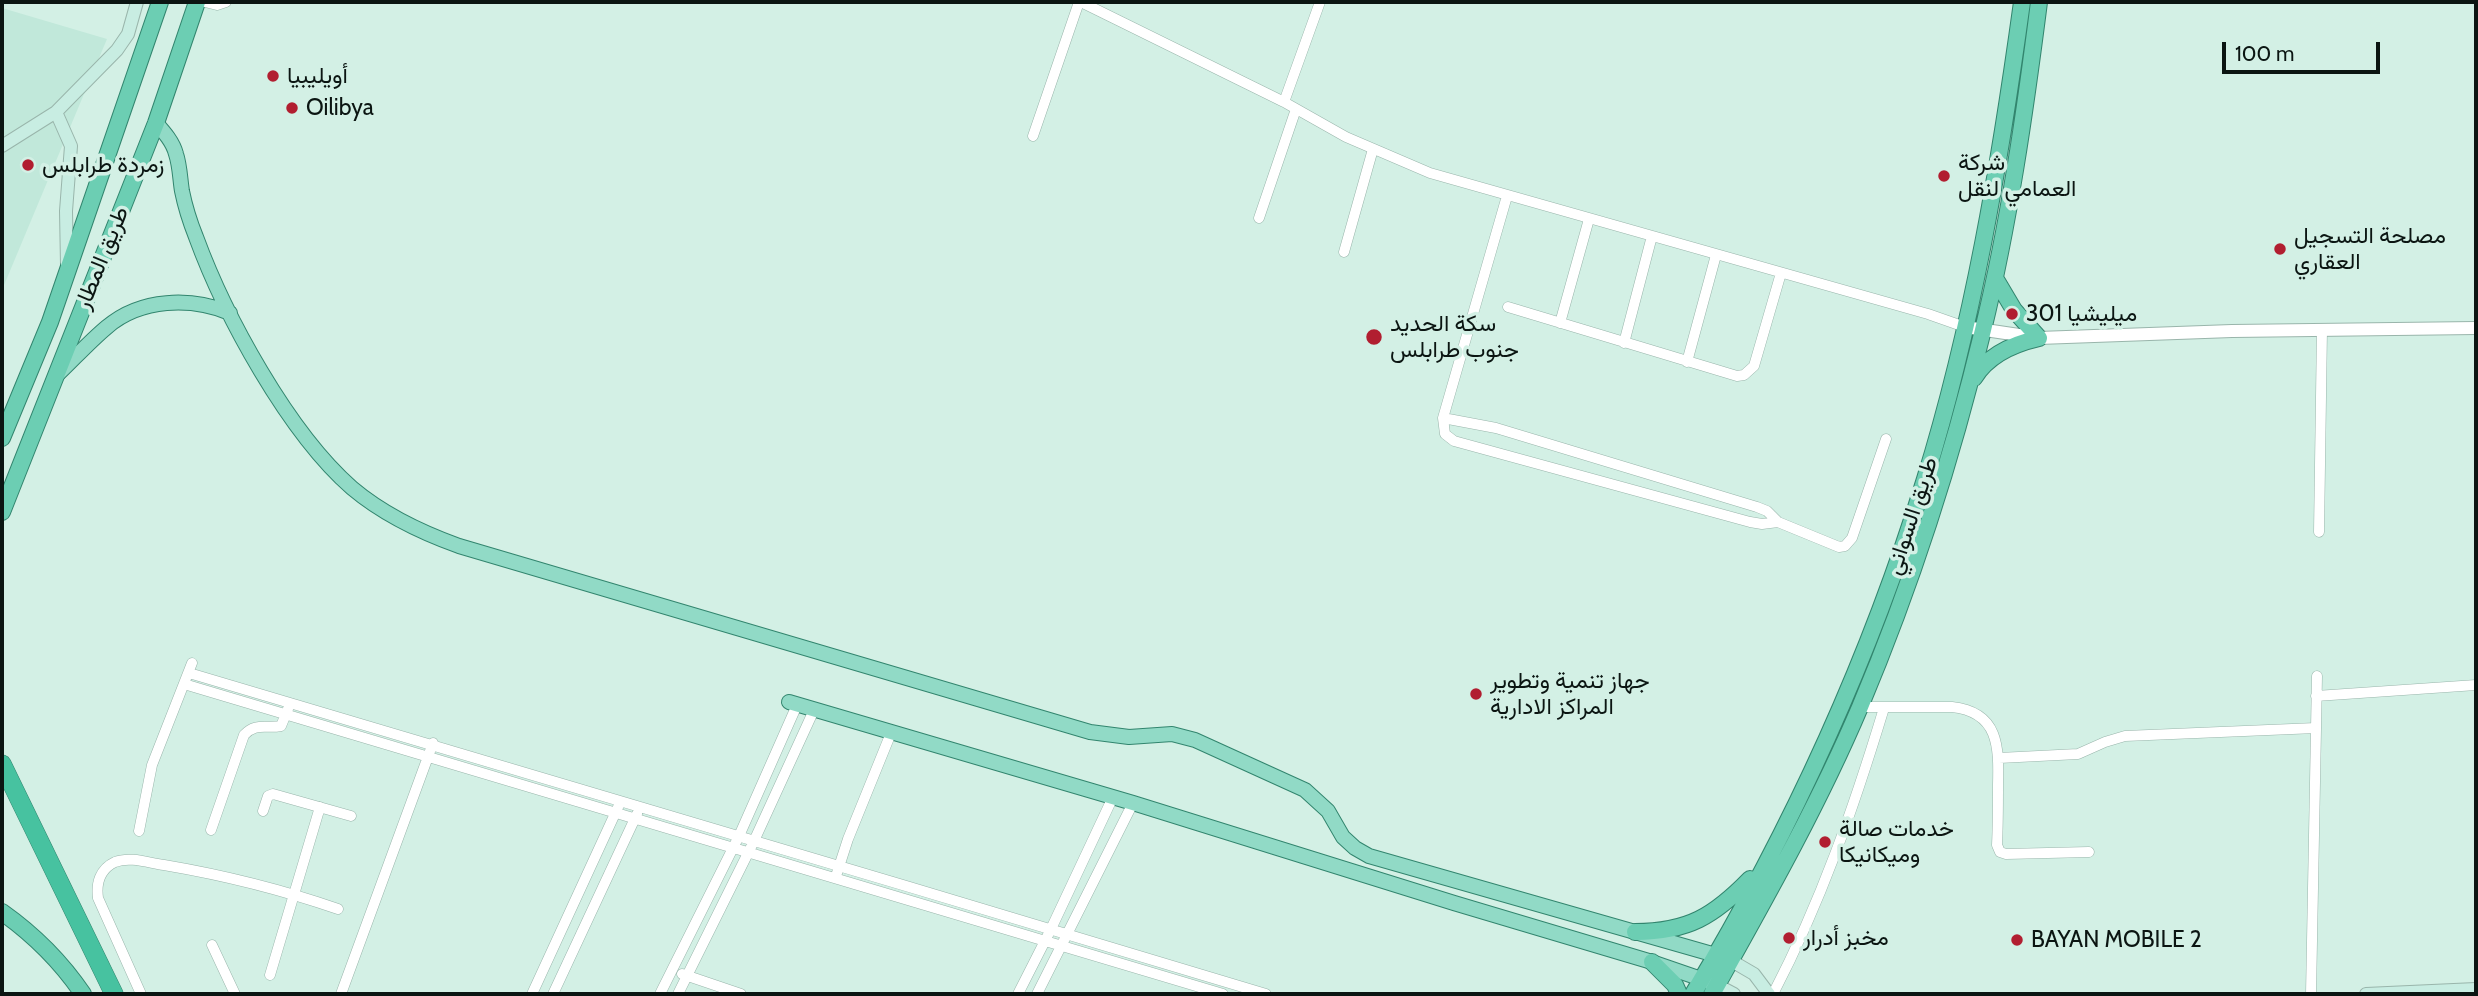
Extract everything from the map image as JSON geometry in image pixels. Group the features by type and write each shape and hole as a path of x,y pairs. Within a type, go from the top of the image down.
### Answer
{"highway":[{"name":"طريق المطار","path":"2,438 37,355 160,2"},
{"name":"طريق المطار","path":"2,512 156,123 197,2"},
{"name":"طريق السواني","path":"1693,994 1710,986 1764,865 1814,765 1885,598 1926,478 1965,327 1995,184 2022,2"},
{"name":"طريق السواني","path":"1723,957 1804,825 1860,707 1927,529 1969,386 1995,278 2014,173 2039,2"},
{"path":"1969,386 1979,370 1992,358 2006,349 2039,338 2014,310 1995,278"},
{"path":"1857,669 1872,676"},
{"path":"2,764 114,994"},
{"path":"1635,932 1674,930 1694,923 1713,913 1730,899 1764,865"},
{"path":"2,912 26,930 61,965 83,994"},
{"path":"1653,962 1675,985 1679,994"}],"main road":[{"path":"2,146 56,112 123,42 137,2"},
{"path":"56,112 71,146 66,211 68,268"},
{"path":"156,123 170,140 176,154 182,190 196,237 230,313 256,361 312,446 354,489 378,507 422,531 459,546 1090,732 1129,737 1172,734 1195,740 1305,790 1328,811 1343,837 1362,852 1723,957 1754,974 1771,994"},
{"path":"55,378 108,326 133,312 158,304 184,302 208,305 230,313"},
{"path":"793,704 1113,797 1454,904 1653,962 1734,994"},
{"path":"1454,904 1462,883"},
{"path":"2366,994 2476,989"}],"street":[{"path":"205,2 217,5 226,2"},
{"path":"1033,136 1080,2 1373,149 1430,173 1965,327 2039,338 2322,329 2476,328"},
{"path":"1284,102 1320,2"},
{"path":"1259,218 1296,109"},
{"path":"1344,252 1373,149"},
{"path":"1507,196 1443,418 1445,433 1454,441 1751,523 1778,522"},
{"path":"1560,323 1589,219"},
{"path":"1624,343 1652,236"},
{"path":"1687,362 1716,254"},
{"path":"1508,307 1731,375 1744,375 1754,366 1781,273"},
{"path":"2319,532 2322,329"},
{"path":"1443,418 1496,428 1758,507 1768,511 1778,522 1839,547 1850,543 1886,439"},
{"path":"139,831 152,765 190,668 290,702 433,743 618,806"},
{"path":"2311,994 2317,676"},
{"path":"184,684 428,755 618,806 749,852 1063,945 1206,992 1223,994"},
{"path":"2316,696 2476,685"},
{"path":"211,830 244,735 254,727 281,726 290,702"},
{"path":"660,994 734,847 793,704"},
{"path":"1860,707 1952,706 1970,711 1986,722 1996,738 1997,845 2000,852 2089,852"},
{"path":"1771,994 1801,941 1832,866 1855,803 1884,708"},
{"path":"678,994 749,852 814,710"},
{"path":"1998,758 2078,754 2125,736 2316,728"},
{"path":"836,878 891,733"},
{"path":"341,994 433,743"},
{"path":"263,811 268,796 273,794 351,816"},
{"path":"1018,994 1113,797"},
{"path":"1037,994 1133,803"},
{"path":"532,994 618,806"},
{"path":"270,975 320,807"},
{"path":"638,812 739,836 1266,994"},
{"path":"553,994 638,812"},
{"path":"141,994 98,898 100,877 106,868 116,862 137,861 220,875 295,894 338,909"},
{"path":"212,944 235,994"},
{"path":"672,970 741,994"},
{"path":"1206,992 1213,979"}],"shaded area":[{"name":"زمردة طرابلس","path":"2,8 107,39 2,290"}],"place":[{"name":"أويليبيا","path":"273,76"},
{"name":"Oilibya","path":"292,108"},
{"name":"زمردة طرابلس","path":"28,165"},
{"name":"شركة العمامي لنقل","path":"1944,176"},
{"name":"مصلحة التسجيل العقاري","path":"2280,249"},
{"name":"ميليشيا 301","path":"2012,314"},
{"name":"سكة الحديد جنوب طرابلس","path":"1374,337"},
{"name":"جهاز تنمية وتطوير المراكز الادارية","path":"1476,694"},
{"name":"خدمات صالة وميكانيكا","path":"1825,842"},
{"name":"مخبز أدرار","path":"1789,938"},
{"name":"BAYAN MOBILE 2","path":"2017,940"}]}
